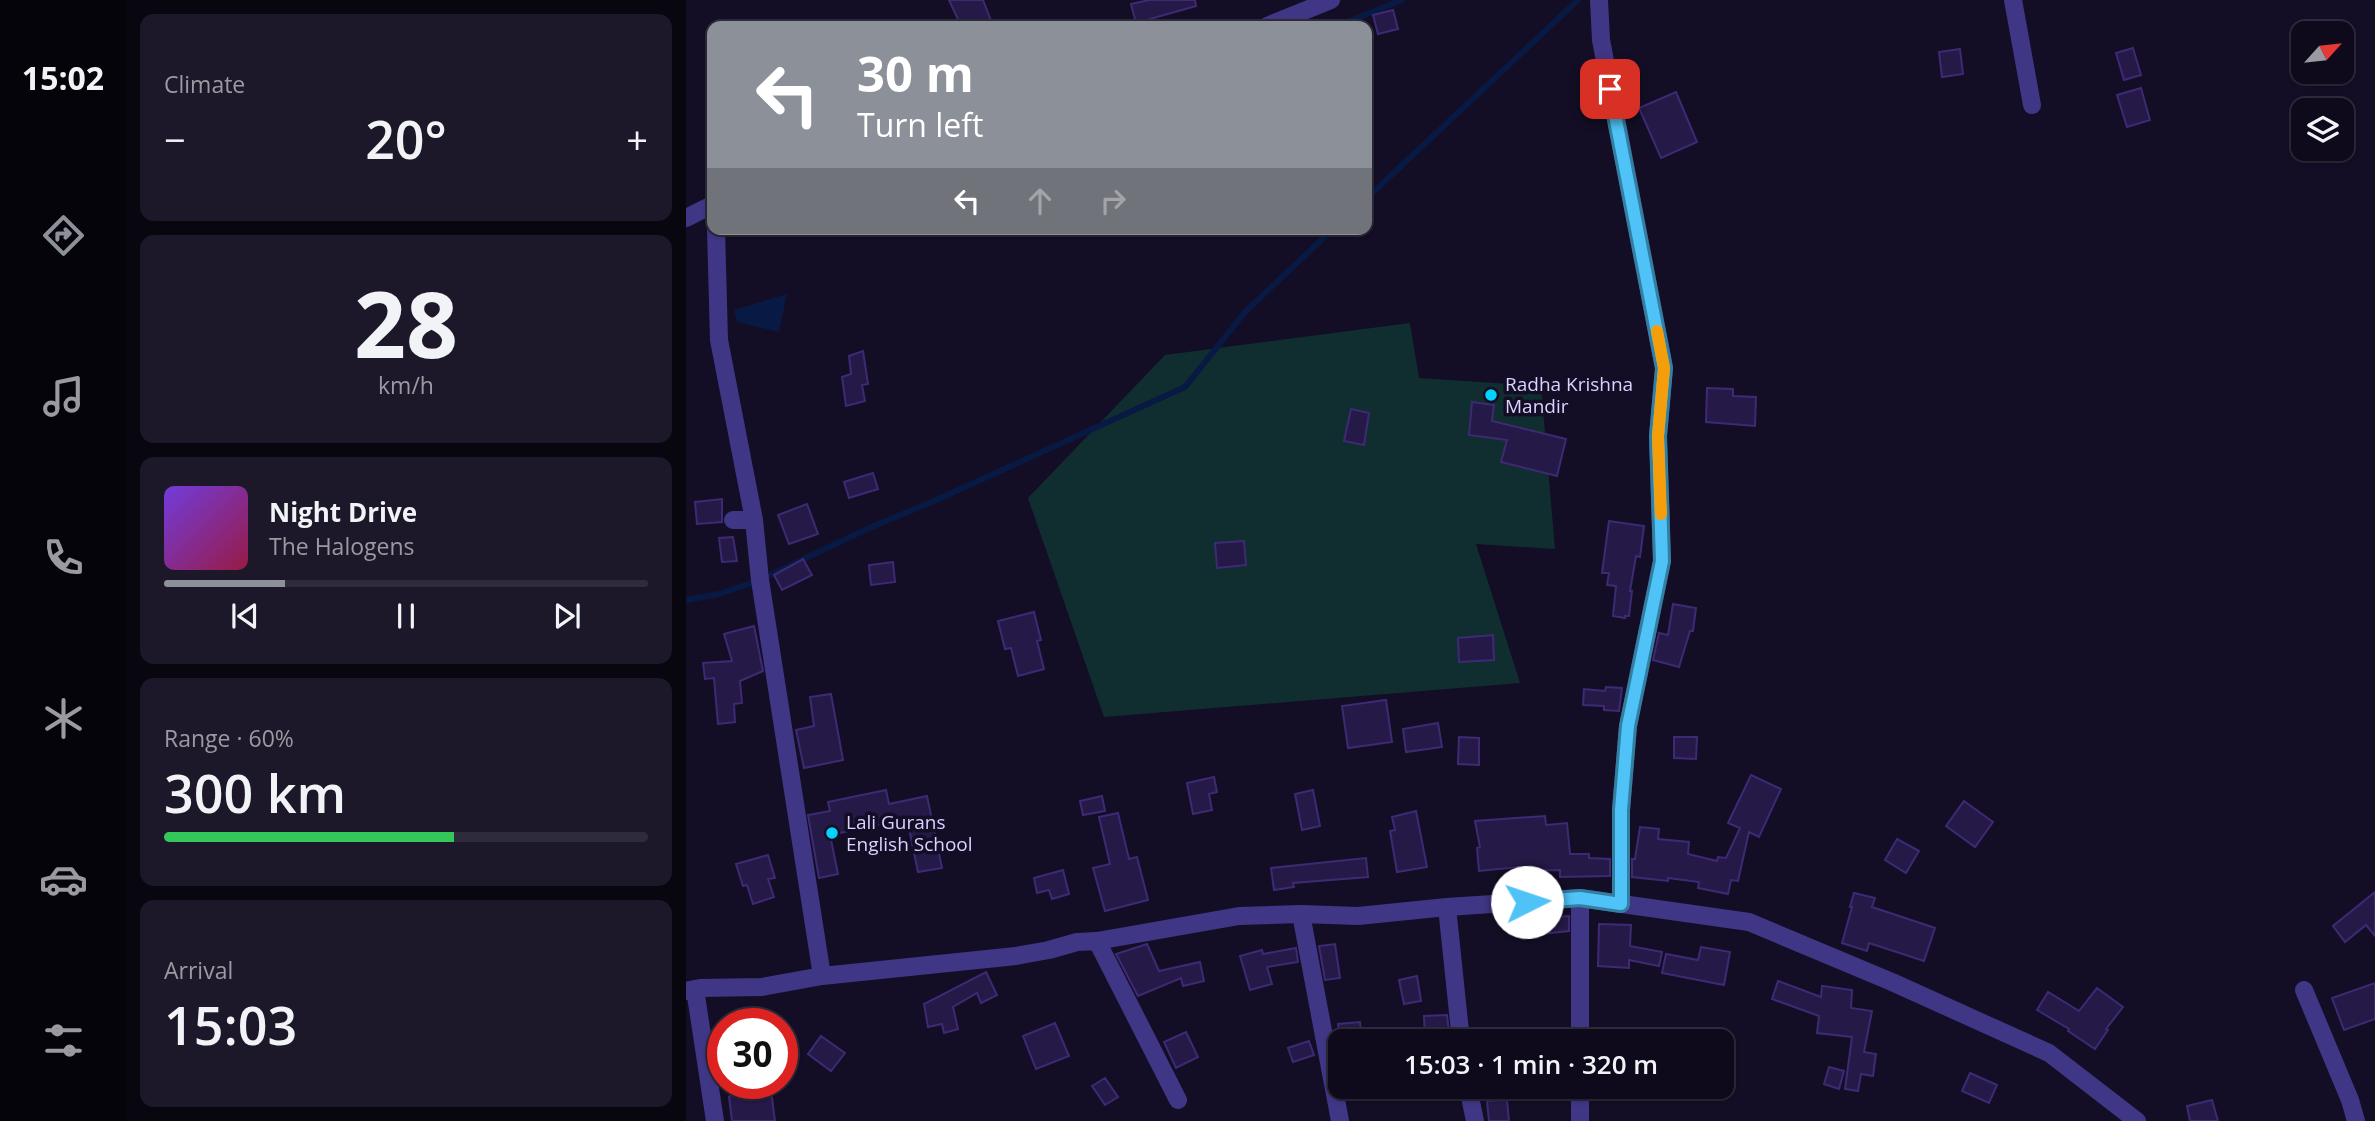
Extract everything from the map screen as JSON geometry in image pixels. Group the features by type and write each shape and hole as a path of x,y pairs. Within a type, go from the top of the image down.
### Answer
{"street":[{"path":"1278,21 1331,0"},
{"path":"1599,0 1601,40 1664,368 1658,436 1662,561 1628,726 1621,810 1621,904"},
{"path":"2013,0 2032,105"},
{"path":"686,218 707,209"},
{"path":"716,235 719,340 754,520 760,580 822,976"},
{"path":"733,520 754,520"},
{"path":"1580,898 1580,1029"},
{"path":"715,1121 691,990 762,987 822,976 1016,956 1077,942 1097,941 1239,916 1358,916 1580,898 1749,922 1892,982 2049,1053 2137,1121"},
{"path":"1447,907 1460,1029"},
{"path":"1301,914 1340,1121"},
{"path":"1097,941 1178,1100"},
{"path":"2304,990 2350,1100 2356,1121"},
{"path":"1470,1099 1475,1121"},
{"path":"1580,1099 1580,1121"}],"green space":[{"path":"1410,323 1419,378 1541,386 1555,549 1476,544 1520,683 1104,717 1028,498 1165,355"}],"water":[{"path":"787,294 779,332 737,322 734,310"}],"building":[{"path":"949,0 983,0 991,21 959,21"},
{"path":"1149,0 1195,0 1196,6 1135,21 1131,4"},
{"path":"1393,10 1398,29 1378,34 1373,15"},
{"path":"2133,48 2141,75 2124,80 2116,53"},
{"path":"1960,49 1963,74 1942,77 1939,52"},
{"path":"2141,88 2150,120 2127,127 2117,95"},
{"path":"1676,92 1697,142 1661,158 1639,108"},
{"path":"863,351 868,384 862,385 865,401 846,406 842,377 851,374 849,356"},
{"path":"1707,388 1733,389 1733,396 1756,397 1755,426 1706,422"},
{"path":"1472,402 1494,405 1492,421 1566,439 1557,476 1501,462 1507,440 1469,435"},
{"path":"1351,409 1369,413 1364,445 1344,441"},
{"path":"873,473 878,489 849,498 844,482"},
{"path":"722,499 722,522 697,524 695,502"},
{"path":"807,504 818,534 789,544 778,515"},
{"path":"1609,521 1644,526 1640,557 1636,556 1630,591 1629,616 1625,618 1613,616 1616,586 1607,585 1609,573 1602,573"},
{"path":"733,537 737,561 722,562 719,538"},
{"path":"1244,541 1246,565 1217,568 1215,543"},
{"path":"803,559 812,575 782,590 774,575"},
{"path":"893,562 895,582 871,585 869,565"},
{"path":"1673,604 1696,608 1693,631 1690,631 1679,667 1653,660 1659,633 1668,635"},
{"path":"1034,612 1044,669 1018,676 1011,648 1005,649 998,621"},
{"path":"754,626 763,671 740,681 742,703 734,704 735,722 718,724 714,678 705,679 703,663 732,661 724,634"},
{"path":"1493,635 1494,660 1459,662 1458,638"},
{"path":"1606,687 1622,688 1619,711 1604,710 1604,706 1583,705 1584,689 1605,691"},
{"path":"831,694 843,760 804,768 796,730 814,726 810,697"},
{"path":"1386,700 1392,742 1348,748 1342,706"},
{"path":"1438,723 1442,747 1406,752 1403,729"},
{"path":"1459,737 1479,738 1479,765 1458,764"},
{"path":"1674,737 1697,737 1696,759 1674,758"},
{"path":"1751,775 1781,789 1759,837 1749,832 1738,881 1731,880 1728,894 1698,888 1699,882 1632,877 1632,859 1635,859 1640,827 1659,829 1658,839 1689,842 1688,854 1717,861 1718,857 1726,858 1740,828 1728,823"},
{"path":"1214,777 1217,792 1209,794 1212,810 1193,814 1187,783"},
{"path":"886,790 889,804 927,796 942,868 918,872 907,819 830,835 838,874 819,878 808,815 830,811 828,802"},
{"path":"1313,790 1320,826 1302,830 1295,794"},
{"path":"1102,796 1105,811 1083,815 1080,801"},
{"path":"1964,801 1993,822 1975,847 1946,826"},
{"path":"1416,811 1427,867 1397,872 1390,831 1395,830 1392,817"},
{"path":"1118,813 1129,859 1137,857 1148,900 1105,911 1093,868 1110,864 1099,817"},
{"path":"1545,816 1546,825 1567,823 1570,854 1589,854 1589,858 1610,859 1610,876 1560,877 1560,870 1519,871 1519,867 1479,871 1477,848 1480,847 1475,821"},
{"path":"1897,839 1919,851 1906,873 1885,860"},
{"path":"768,855 775,878 768,879 774,897 753,904 747,885 743,886 736,864"},
{"path":"1366,858 1368,877 1293,883 1294,887 1274,890 1271,868"},
{"path":"1063,870 1069,894 1052,899 1049,890 1037,893 1034,878"},
{"path":"2375,892 2375,936 2366,925 2345,942 2333,926"},
{"path":"1854,893 1875,898 1872,907 1935,928 1924,961 1869,943 1867,951 1842,943"},
{"path":"1569,916 1569,931 1542,934 1541,918"},
{"path":"1599,924 1631,925 1630,946 1662,952 1659,966 1629,960 1629,968 1598,966"},
{"path":"1147,944 1159,971 1200,962 1204,981 1183,986 1181,978 1138,996 1116,954"},
{"path":"1335,944 1340,978 1325,980 1319,946"},
{"path":"1701,947 1730,952 1724,985 1662,973 1666,954 1698,960"},
{"path":"1296,948 1298,962 1267,967 1272,984 1250,990 1240,956 1262,950 1263,954"},
{"path":"986,972 997,995 981,1003 977,993 953,1007 958,1029 944,1033 942,1024 928,1027 924,1004"},
{"path":"1417,976 1421,1001 1404,1004 1399,980"},
{"path":"1778,981 1821,997 1822,986 1852,990 1851,1008 1872,1011 1864,1052 1876,1054 1873,1076 1861,1074 1858,1091 1845,1089 1852,1037 1817,1033 1819,1016 1772,999"},
{"path":"2375,983 2375,1019 2344,1030 2332,998"},
{"path":"2097,988 2123,1007 2095,1049 2037,1010 2048,992 2079,1011"},
{"path":"1447,1015 1449,1029 1425,1029 1424,1016"},
{"path":"1360,1022 1361,1029 1339,1029 1338,1024"},
{"path":"1055,1023 1069,1056 1036,1069 1023,1036"},
{"path":"1186,1032 1198,1057 1176,1068 1164,1042"},
{"path":"821,1036 845,1053 831,1071 808,1054"},
{"path":"1309,1041 1314,1055 1293,1062 1288,1048"},
{"path":"1829,1067 1844,1071 1839,1089 1824,1084"},
{"path":"1970,1073 1997,1085 1989,1103 1962,1091"},
{"path":"1105,1078 1118,1097 1105,1105 1092,1086"},
{"path":"729,1099 772,1099 775,1121 732,1121"},
{"path":"1507,1100 1509,1121 1489,1121 1487,1101"},
{"path":"2212,1100 2218,1121 2190,1121 2187,1106"}],"waterway":[{"path":"1350,21 1402,0"},
{"path":"1372,193 1578,0"},
{"path":"686,600 719,594 760,580 867,529 1185,387 1245,312 1327,235"}],"slow traffic":[{"path":"1657,331 1664,368 1658,436 1661,514"}],"place":[{"name":"Radha Krishna Mandir","path":"1491,395"},
{"name":"Lali Gurans English School","path":"832,833"}],"route":[{"path":"1527,902 1580,898 1621,904 1621,810 1628,726 1662,561 1658,436 1664,368 1610,89"}]}
